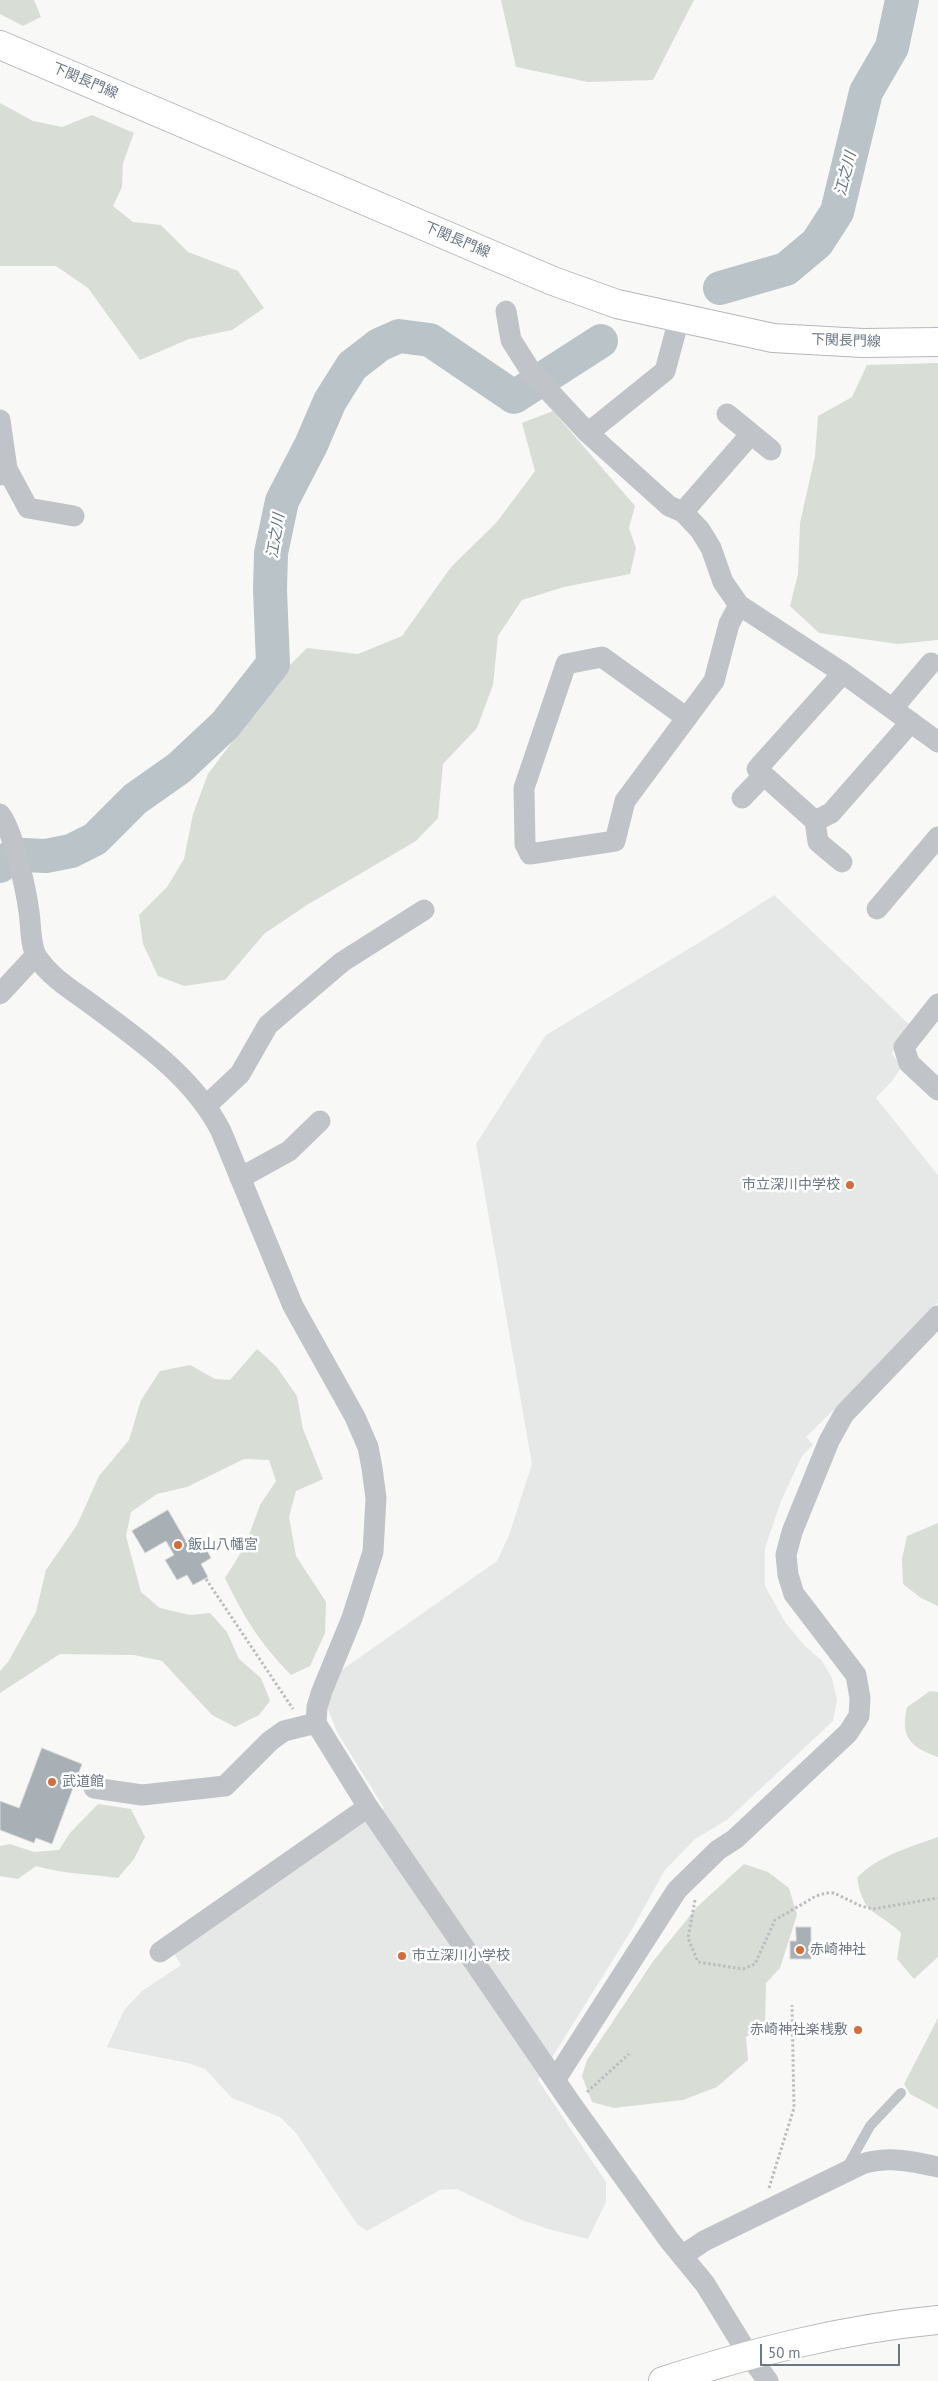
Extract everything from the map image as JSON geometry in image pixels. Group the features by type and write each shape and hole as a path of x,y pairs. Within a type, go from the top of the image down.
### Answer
{"main road":[{"name":"下関長門線","path":"0,44 553,281 616,304 773,338 863,343 938,342"},
{"path":"663,2381 748,2354 830,2335 938,2320"}],"street":[{"path":"506,311 511,340 532,373 588,433 668,506 683,512 700,530 708,542 723,582 739,605 843,673 938,742"},
{"path":"588,433 665,371 679,319"},
{"path":"727,414 771,450"},
{"path":"0,420 3,472 28,508 74,516"},
{"path":"683,512 751,434"},
{"path":"687,718 602,657 566,664 524,788 525,844 530,854 615,841 625,801 687,718 714,681 728,624 739,605"},
{"path":"893,708 932,663"},
{"path":"842,862 818,842 815,821 757,769 843,673"},
{"path":"815,821 831,813 911,722"},
{"path":"742,798 764,775"},
{"path":"0,814 6,822 20,869 28,901 36,955 54,976 118,1024 183,1078 207,1105 221,1131 293,1306 355,1418 364,1440 375,1490 373,1552 352,1618 310,1725"},
{"path":"877,909 938,837"},
{"path":"207,1105 240,1074 268,1025 342,962 424,910"},
{"path":"0,994 36,955"},
{"path":"938,1004 904,1047 909,1063 938,1090"},
{"path":"240,1178 289,1151 320,1121"},
{"path":"555,2080 677,1890 718,1850 735,1839 848,1733 859,1716 860,1698 856,1675 794,1594 788,1575 786,1555 792,1532 829,1441 844,1414 938,1316"},
{"path":"94,1788 142,1796 225,1786 270,1741 284,1731 310,1725"},
{"path":"310,1725 572,2106 682,2256 706,2284 748,2354 768,2381"},
{"path":"160,1952 368,1807"},
{"path":"682,2256 704,2241 843,2173 878,2159 900,2158 938,2166"}],"lane":[{"path":"843,2173 870,2126 900,2093"}],"path":[{"path":"206,1579 310,1725"},
{"path":"696,1896 688,1938 698,1962 744,1969 754,1964 775,1920 826,1892 834,1893 861,1906 873,1909 938,1898"},
{"path":"767,2194 794,2108 792,2005"},
{"path":"572,2106 629,2054"}],"shaded area":[{"path":"0,0 34,0 41,17 23,26 0,14"},
{"path":"501,0 694,0 653,80 588,82 516,67"},
{"path":"0,103 33,121 62,127 92,115 134,133 123,163 122,187 113,206 133,222 161,225 188,252 238,271 264,308 232,330 189,339 140,360 88,288 56,266 0,266"},
{"path":"938,363 938,640 898,644 819,633 790,606 798,574 800,523 815,456 818,416 852,397 867,365"},
{"path":"553,411 635,506 629,528 636,548 630,574 564,587 522,600 498,636 493,685 477,728 443,764 438,818 416,841 307,905 264,934 225,980 184,986 158,976 143,944 139,915 167,887 184,859 193,814 208,774 250,718 275,680 307,648 358,654 402,636 451,567 496,523 535,471 522,423"},
{"path":"774,895 912,1027 894,1048 892,1054 902,1066 893,1080 876,1098 938,1175 938,1303 896,1348 806,1437 813,1445 802,1456 781,1501 765,1548 765,1586 785,1622 804,1645 822,1661 832,1678 837,1700 833,1721 727,1820 695,1839 665,1870 631,1931 538,2080 606,2182 606,2202 588,2239 522,2220 457,2189 440,2190 367,2231 357,2224 296,2133 280,2117 232,2098 205,2069 188,2063 107,2047 124,2010 142,1991 181,1965 174,1953 384,1808 337,1732 327,1707 336,1674 497,1561 509,1535 532,1464 476,1144 546,1035"},
{"path":"257,1349 276,1366 297,1396 303,1429 323,1479 296,1491 289,1517 296,1556 326,1602 325,1633 310,1666 291,1675 253,1630 225,1578 245,1546 260,1505 276,1481 269,1460 244,1459 187,1487 157,1494 131,1512 126,1536 141,1592 160,1608 190,1615 210,1613 227,1632 239,1659 261,1678 270,1701 259,1715 235,1727 212,1715 162,1661 134,1655 60,1654 0,1693 0,1671 8,1662 36,1612 46,1570 77,1525 99,1476 129,1440 141,1400 160,1371 190,1365 215,1379 230,1380"},
{"path":"938,1523 938,1606 921,1598 903,1584 902,1559 907,1536"},
{"path":"930,1691 938,1692 938,1757 914,1745 909,1740 905,1726 907,1707"},
{"path":"98,1804 131,1809 145,1837 134,1859 118,1878 46,1869 36,1866 18,1879 0,1876 0,1846 10,1844 34,1852 59,1850 70,1833"},
{"path":"938,1837 938,1957 914,1979 897,1959 901,1933 868,1907 863,1900 857,1878 865,1870 884,1858"},
{"path":"744,1864 768,1872 789,1888 797,1915 780,1968 766,1983 765,2024 746,2037 748,2060 717,2087 683,2100 614,2108 592,2102 582,2076 587,2060 654,1960 697,1907"},
{"path":"938,2018 938,2109 910,2094 904,2084"}],"building":[{"name":"飯山八幡宮","path":"168,1510 190,1548 202,1541 211,1558 201,1564 208,1577 193,1585 187,1575 177,1580 165,1560 174,1555 166,1541 145,1553 132,1531"},
{"name":"武道館","path":"42,1748 82,1764 52,1844 36,1838 34,1843 0,1830 0,1801 19,1808"},
{"name":"赤崎神社","path":"796,1927 811,1927 811,1959 790,1959 790,1941 796,1941"}],"waterway":[{"name":"江之川","path":"720,288 786,269 817,243 837,212 866,92 892,47 902,0"},
{"name":"江之川","path":"0,866 8,859 23,855 46,856 71,851 95,839 135,799 179,768 225,725 273,664 270,590 271,553 282,501 311,445 330,401 352,366 379,345 399,336 430,340 514,397 601,341"}],"place":[{"name":"市立深川中学校","path":"850,1185"},
{"name":"飯山八幡宮","path":"178,1545"},
{"name":"武道館","path":"52,1782"},
{"name":"赤崎神社","path":"800,1950"},
{"name":"市立深川小学校","path":"402,1956"},
{"name":"赤崎神社楽桟敷","path":"858,2030"}]}
